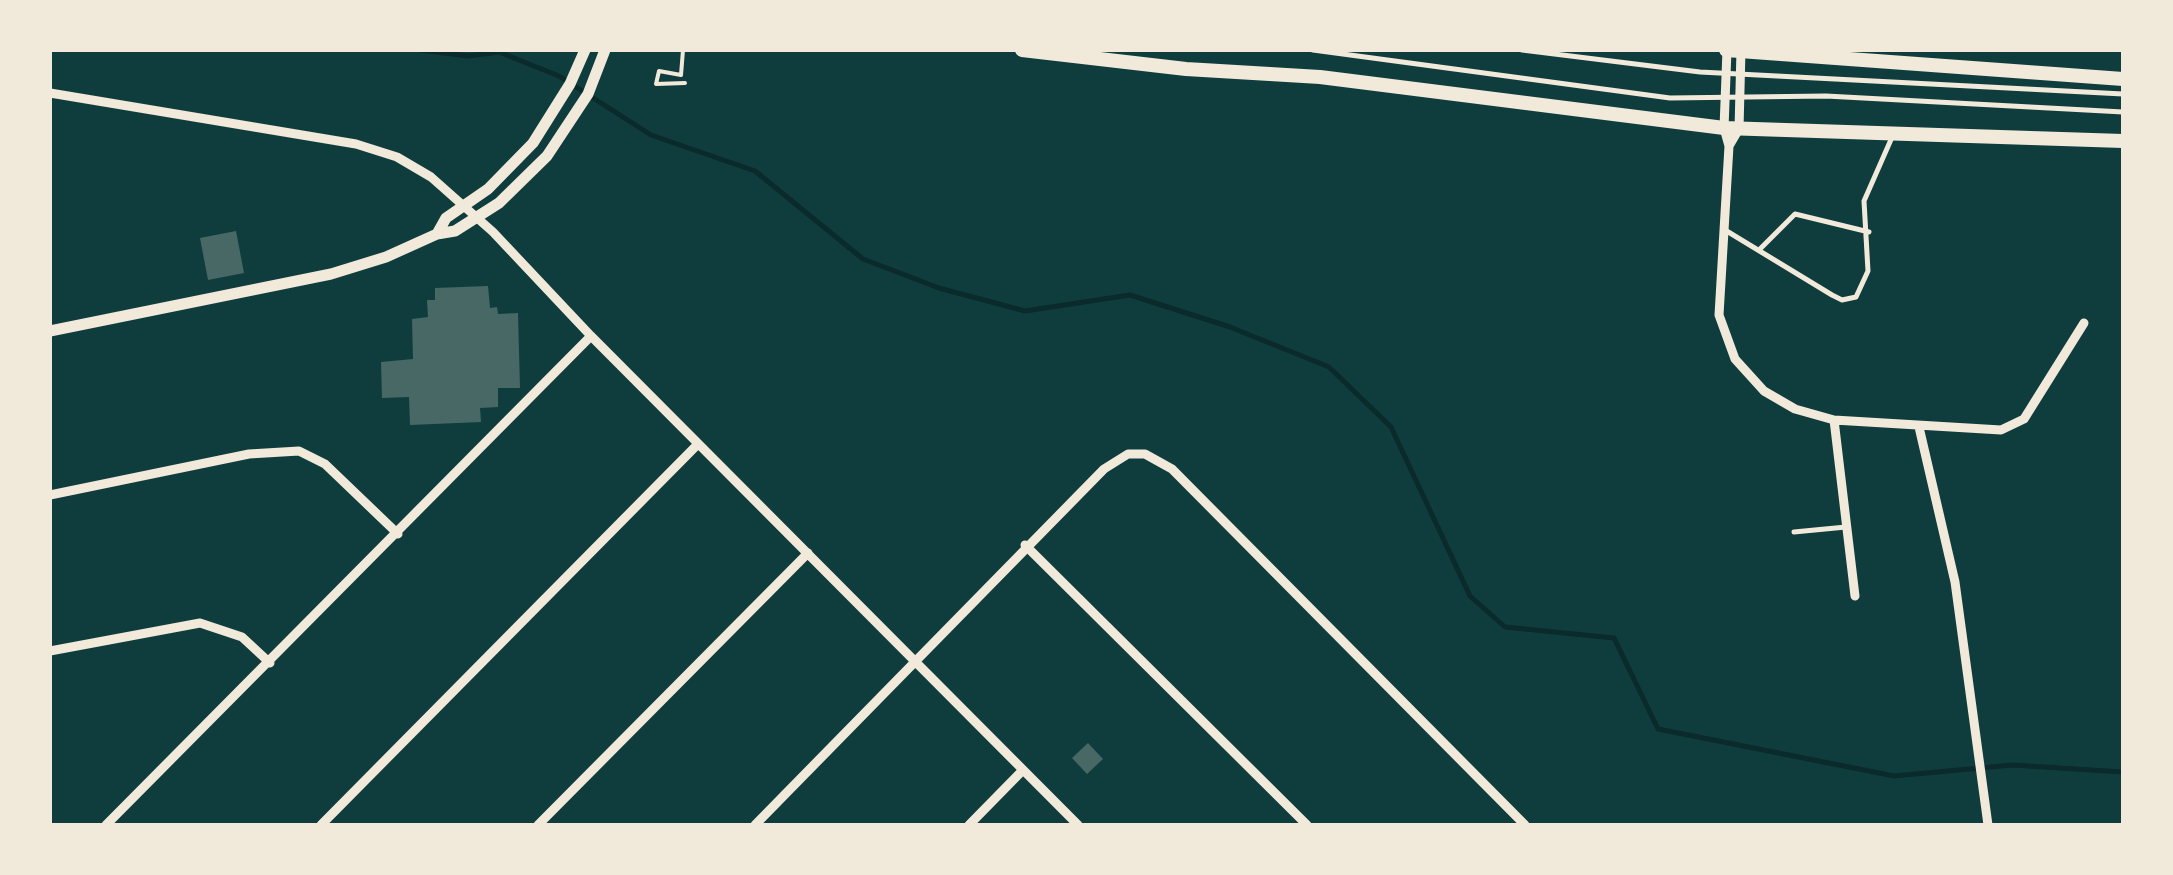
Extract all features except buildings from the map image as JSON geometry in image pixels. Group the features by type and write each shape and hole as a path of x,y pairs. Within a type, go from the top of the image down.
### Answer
{"main road":[{"path":"1022,50 1169,68 1320,77 1732,129 2123,141"},
{"path":"1734,50 2123,79"}],"street":[{"path":"436,234 446,218 513,166 548,122 585,50"},
{"path":"1732,129 1726,74 1734,50"},
{"path":"1734,50 1740,74 1739,99 1729,146 1720,315 1735,359 1764,391 1794,409 1834,420 1984,430 2013,426 2035,404 2084,323"},
{"path":"50,331 331,274 386,258 436,234 455,231 526,179 564,134 588,94 604,53"},
{"path":"50,93 376,149 421,170 478,217 914,664 1078,825"},
{"path":"106,825 591,336"},
{"path":"1834,420 1854,596"},
{"path":"1919,427 1964,635 1988,825"},
{"path":"321,825 698,444"},
{"path":"50,494 248,454 299,452 326,464 398,534"},
{"path":"756,825 1025,545 1104,469 1128,454 1144,454 1172,469 1524,825"},
{"path":"1025,545 1307,825"},
{"path":"538,825 808,553"},
{"path":"50,651 200,624 242,637 270,663"},
{"path":"969,825 1022,771"}],"lane":[{"path":"1313,50 1632,94 1726,100 1826,96 2123,112"},
{"path":"1522,50 1726,74 2123,94"},
{"path":"1722,228 1832,295 1850,300 1862,292 1866,278 1868,232 1864,202 1893,134"},
{"path":"1760,249 1795,214 1868,232"},
{"path":"1794,532 1846,527"}],"path":[{"path":"683,50 681,75 659,71 656,84 686,84"}],"waterway":[{"path":"421,50 468,56 499,52 559,76 651,135 755,171 863,259 939,288 1025,311 1130,295 1230,327 1329,367 1391,427 1470,596 1505,627 1614,638 1658,729 1894,776 2012,765 2123,772"}]}
